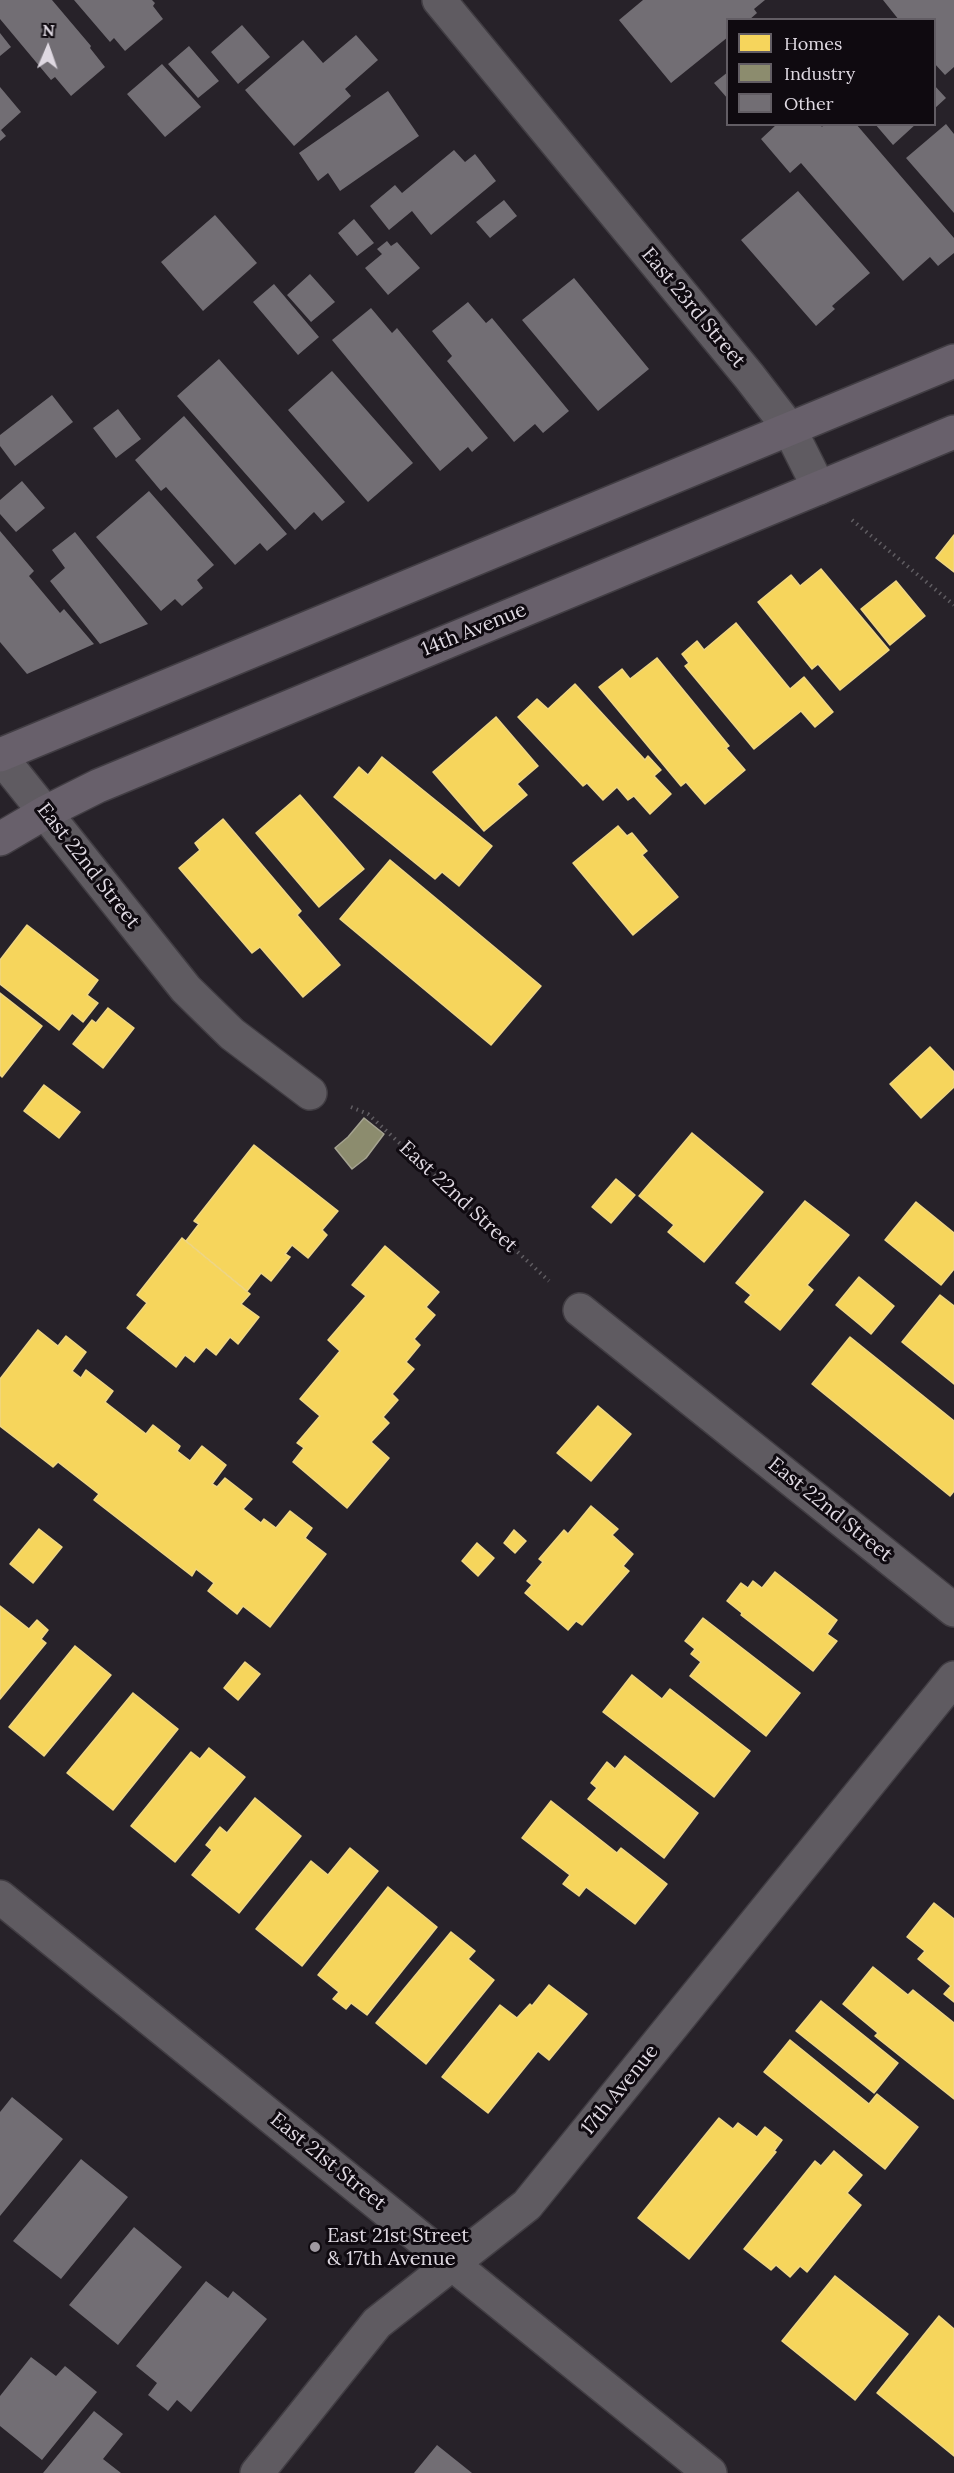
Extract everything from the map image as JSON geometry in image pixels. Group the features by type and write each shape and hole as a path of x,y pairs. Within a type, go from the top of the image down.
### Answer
{"main road":[{"path":"0,755 954,361"},
{"name":"14th Avenue","path":"0,839 46,812 98,786 954,432"}],"street":[{"name":"East 23rd Street","path":"439,0 749,376 789,428 819,488"},
{"name":"East 22nd Street","path":"0,755 186,989 232,1034 310,1093"},
{"name":"East 22nd Street","path":"580,1310 954,1610"},
{"name":"17th Avenue","path":"257,2473 377,2323 527,2205 954,1678"},
{"name":"East 21st Street","path":"0,1897 710,2473"}],"path":[{"path":"819,488 862,530 954,605"},
{"name":"East 22nd Street","path":"310,1093 368,1114 580,1310"}],"building: Homes":[{"path":"954,535 954,572 936,558"},
{"path":"821,569 889,650 840,690 818,664 812,669 758,602 791,575 800,586"},
{"path":"896,581 925,616 890,645 861,609"},
{"path":"736,623 790,689 804,677 833,712 815,727 801,711 754,749 685,666 689,663 682,654 697,641 704,650"},
{"path":"657,658 729,746 726,748 745,770 705,804 686,782 681,786 599,687 622,669 630,679"},
{"path":"575,684 645,760 648,756 661,770 654,776 671,794 650,814 634,796 628,800 617,787 603,800 587,783 583,786 518,717 537,699 548,709"},
{"path":"496,717 538,766 517,784 527,795 484,831 433,772"},
{"path":"382,757 492,846 459,886 442,872 435,879 334,797 359,767 368,775"},
{"path":"300,795 364,869 319,907 256,833"},
{"path":"223,819 301,911 297,915 340,965 303,997 260,947 252,953 179,868 200,850 195,843"},
{"path":"618,826 627,836 632,833 647,851 642,855 678,897 633,935 573,863"},
{"path":"390,860 541,986 491,1045 340,919"},
{"path":"27,925 98,980 87,995 98,1003 83,1022 72,1013 59,1030 0,984 0,960"},
{"path":"0,993 42,1026 2,1077 0,1075"},
{"path":"108,1008 134,1028 103,1068 73,1044 92,1020 96,1023"},
{"path":"930,1047 954,1072 954,1087 921,1118 890,1084"},
{"path":"44,1085 80,1112 59,1138 24,1111"},
{"path":"692,1133 763,1192 704,1262 668,1232 674,1225 639,1196"},
{"path":"254,1145 338,1211 322,1230 327,1235 308,1258 292,1245 285,1254 290,1257 271,1281 261,1273 247,1291 186,1241 199,1224 194,1221"},
{"path":"616,1179 635,1195 611,1223 592,1207"},
{"path":"805,1201 849,1235 807,1285 813,1290 780,1330 745,1302 751,1295 736,1283"},
{"path":"916,1202 954,1233 954,1269 941,1285 885,1240"},
{"path":"182,1238 250,1294 241,1304 259,1317 238,1344 230,1337 216,1355 206,1347 194,1362 185,1355 176,1367 127,1328 147,1303 137,1295"},
{"path":"385,1246 439,1292 426,1307 435,1315 414,1339 420,1345 406,1362 414,1369 392,1394 398,1400 383,1417 389,1423 371,1442 389,1458 347,1508 293,1462 304,1448 297,1443 320,1416 300,1399 340,1351 328,1340 366,1296 352,1285"},
{"path":"859,1277 894,1306 871,1334 836,1305"},
{"path":"940,1295 954,1306 954,1384 902,1342"},
{"path":"38,1330 58,1346 66,1336 86,1352 72,1371 81,1378 86,1370 113,1391 105,1402 146,1434 153,1425 180,1446 177,1451 190,1461 202,1446 226,1465 212,1484 217,1487 225,1478 252,1499 243,1509 261,1523 264,1519 276,1528 290,1511 312,1528 305,1538 326,1554 270,1627 243,1606 237,1614 208,1591 214,1583 196,1569 192,1576 94,1500 99,1494 58,1462 53,1467 0,1426 0,1379"},
{"path":"850,1337 954,1421 954,1491 950,1496 812,1384"},
{"path":"598,1406 631,1434 591,1481 557,1453"},
{"path":"591,1506 618,1529 612,1535 633,1554 623,1566 629,1571 582,1625 576,1621 568,1630 525,1593 532,1585 527,1581 543,1562 539,1559 564,1530 568,1534"},
{"path":"39,1529 62,1547 33,1583 10,1564"},
{"path":"514,1530 526,1541 515,1553 504,1543"},
{"path":"477,1543 494,1558 478,1576 462,1561"},
{"path":"775,1572 837,1620 827,1634 837,1641 813,1671 741,1615 742,1613 727,1601 741,1583 748,1588 753,1581 762,1588"},
{"path":"0,1606 29,1629 37,1620 48,1630 41,1639 46,1643 0,1699"},
{"path":"703,1618 800,1693 766,1736 690,1676 701,1662 691,1654 695,1649 685,1641"},
{"path":"75,1646 111,1675 44,1756 9,1727"},
{"path":"245,1662 260,1674 238,1700 224,1688"},
{"path":"632,1675 662,1699 670,1689 750,1751 714,1797 603,1712"},
{"path":"133,1693 178,1729 113,1810 67,1773"},
{"path":"209,1748 245,1777 175,1862 131,1826 191,1752 200,1759"},
{"path":"625,1756 698,1813 664,1858 588,1799 597,1788 591,1783 607,1762 615,1769"},
{"path":"255,1798 301,1836 239,1913 192,1875 212,1850 206,1845 220,1827 227,1833"},
{"path":"551,1801 617,1853 621,1848 667,1884 635,1924 586,1887 579,1896 563,1884 570,1875 522,1838"},
{"path":"350,1848 378,1871 302,1966 256,1929 311,1861 328,1875"},
{"path":"388,1887 437,1927 367,2015 351,2003 346,2009 333,1999 339,1992 318,1975"},
{"path":"934,1903 954,1919 954,2002 944,1994 951,1986 918,1959 925,1951 907,1937"},
{"path":"451,1932 475,1951 468,1959 494,1980 426,2064 376,2023"},
{"path":"873,1967 908,1995 913,1990 954,2023 954,2099 875,2036 878,2033 843,2004"},
{"path":"549,1985 587,2014 549,2060 538,2051 488,2113 442,2077 500,2005 517,2018 530,2004 532,2006"},
{"path":"821,2001 898,2063 874,2093 796,2031"},
{"path":"790,2040 869,2104 877,2094 918,2127 885,2169 764,2072"},
{"path":"719,2118 733,2129 738,2123 757,2137 765,2127 782,2140 774,2151 776,2152 689,2259 638,2218"},
{"path":"834,2151 862,2175 847,2193 861,2205 807,2272 800,2266 790,2277 776,2265 771,2270 744,2249 815,2161 821,2166"},
{"path":"835,2276 908,2334 855,2400 782,2341"},
{"path":"939,2316 954,2329 954,2456 877,2393"}],"building: Industry":[{"path":"364,1118 384,1134 366,1158 352,1169 335,1148"}],"building: Other":[{"path":"0,0 52,0 91,46 90,48 105,67 71,96 55,77 51,80 0,19"},
{"path":"74,0 152,0 155,3 153,6 163,19 125,51 114,38 110,42"},
{"path":"643,0 765,0 754,9 757,13 751,18 726,18 726,39 671,83 619,20"},
{"path":"883,0 954,0 954,67 945,75 936,65 936,18 897,18"},
{"path":"242,25 270,57 238,84 211,52"},
{"path":"0,33 11,47 0,56"},
{"path":"356,35 378,60 345,89 351,96 294,146 245,90 303,40 323,63"},
{"path":"189,46 219,81 198,98 168,64"},
{"path":"162,64 201,107 165,137 127,94"},
{"path":"726,74 726,97 714,83"},
{"path":"0,87 21,112 1,130 6,136 0,141"},
{"path":"936,87 946,98 936,107"},
{"path":"388,91 419,136 340,191 328,173 318,181 299,153"},
{"path":"946,124 954,134 954,213 906,158"},
{"path":"775,126 858,126 954,238 954,253 938,266 930,257 903,281 801,163 790,173 761,139"},
{"path":"877,126 914,126 893,145"},
{"path":"454,150 465,162 475,154 496,181 431,235 412,211 389,230 370,206 395,185 402,193"},
{"path":"798,191 870,273 832,306 835,309 816,326 741,240"},
{"path":"504,200 517,216 490,238 476,222"},
{"path":"215,215 257,263 203,311 161,262"},
{"path":"354,219 374,243 357,256 338,233"},
{"path":"387,241 391,246 397,242 420,268 388,295 365,268 382,254 377,249"},
{"path":"310,274 335,302 311,322 287,295"},
{"path":"574,278 649,369 598,411 522,320"},
{"path":"274,284 319,337 298,355 253,302"},
{"path":"468,302 486,323 492,318 569,411 543,433 535,424 514,442 447,361 452,356 432,331"},
{"path":"371,308 392,333 397,328 488,438 472,452 468,447 440,471 332,340"},
{"path":"219,359 345,502 322,521 314,512 295,530 177,396"},
{"path":"332,371 413,463 368,502 288,410"},
{"path":"52,395 73,422 15,466 0,446 0,435"},
{"path":"118,409 141,439 116,458 93,428"},
{"path":"184,416 287,534 267,551 260,543 235,565 166,487 161,491 135,460"},
{"path":"22,481 45,508 16,532 0,514 0,500"},
{"path":"149,491 214,565 197,580 203,588 182,606 175,599 161,611 96,537"},
{"path":"0,531 34,571 29,576 60,613 64,609 94,644 27,674 0,642"},
{"path":"75,532 148,624 100,644 50,581 65,568 52,550"},
{"path":"12,2097 63,2139 0,2216 0,2112"},
{"path":"81,2159 128,2197 61,2279 13,2241"},
{"path":"134,2227 182,2267 118,2345 69,2305"},
{"path":"206,2281 228,2298 233,2291 267,2319 191,2412 177,2400 168,2411 148,2395 157,2383 136,2366"},
{"path":"31,2357 56,2376 65,2366 97,2392 42,2460 0,2426 0,2396"},
{"path":"94,2411 123,2434 103,2459 121,2473 43,2473"},
{"path":"437,2445 472,2473 414,2473"}],"place":[{"name":"East 21st Street & 17th Avenue","path":"315,2247"}]}
